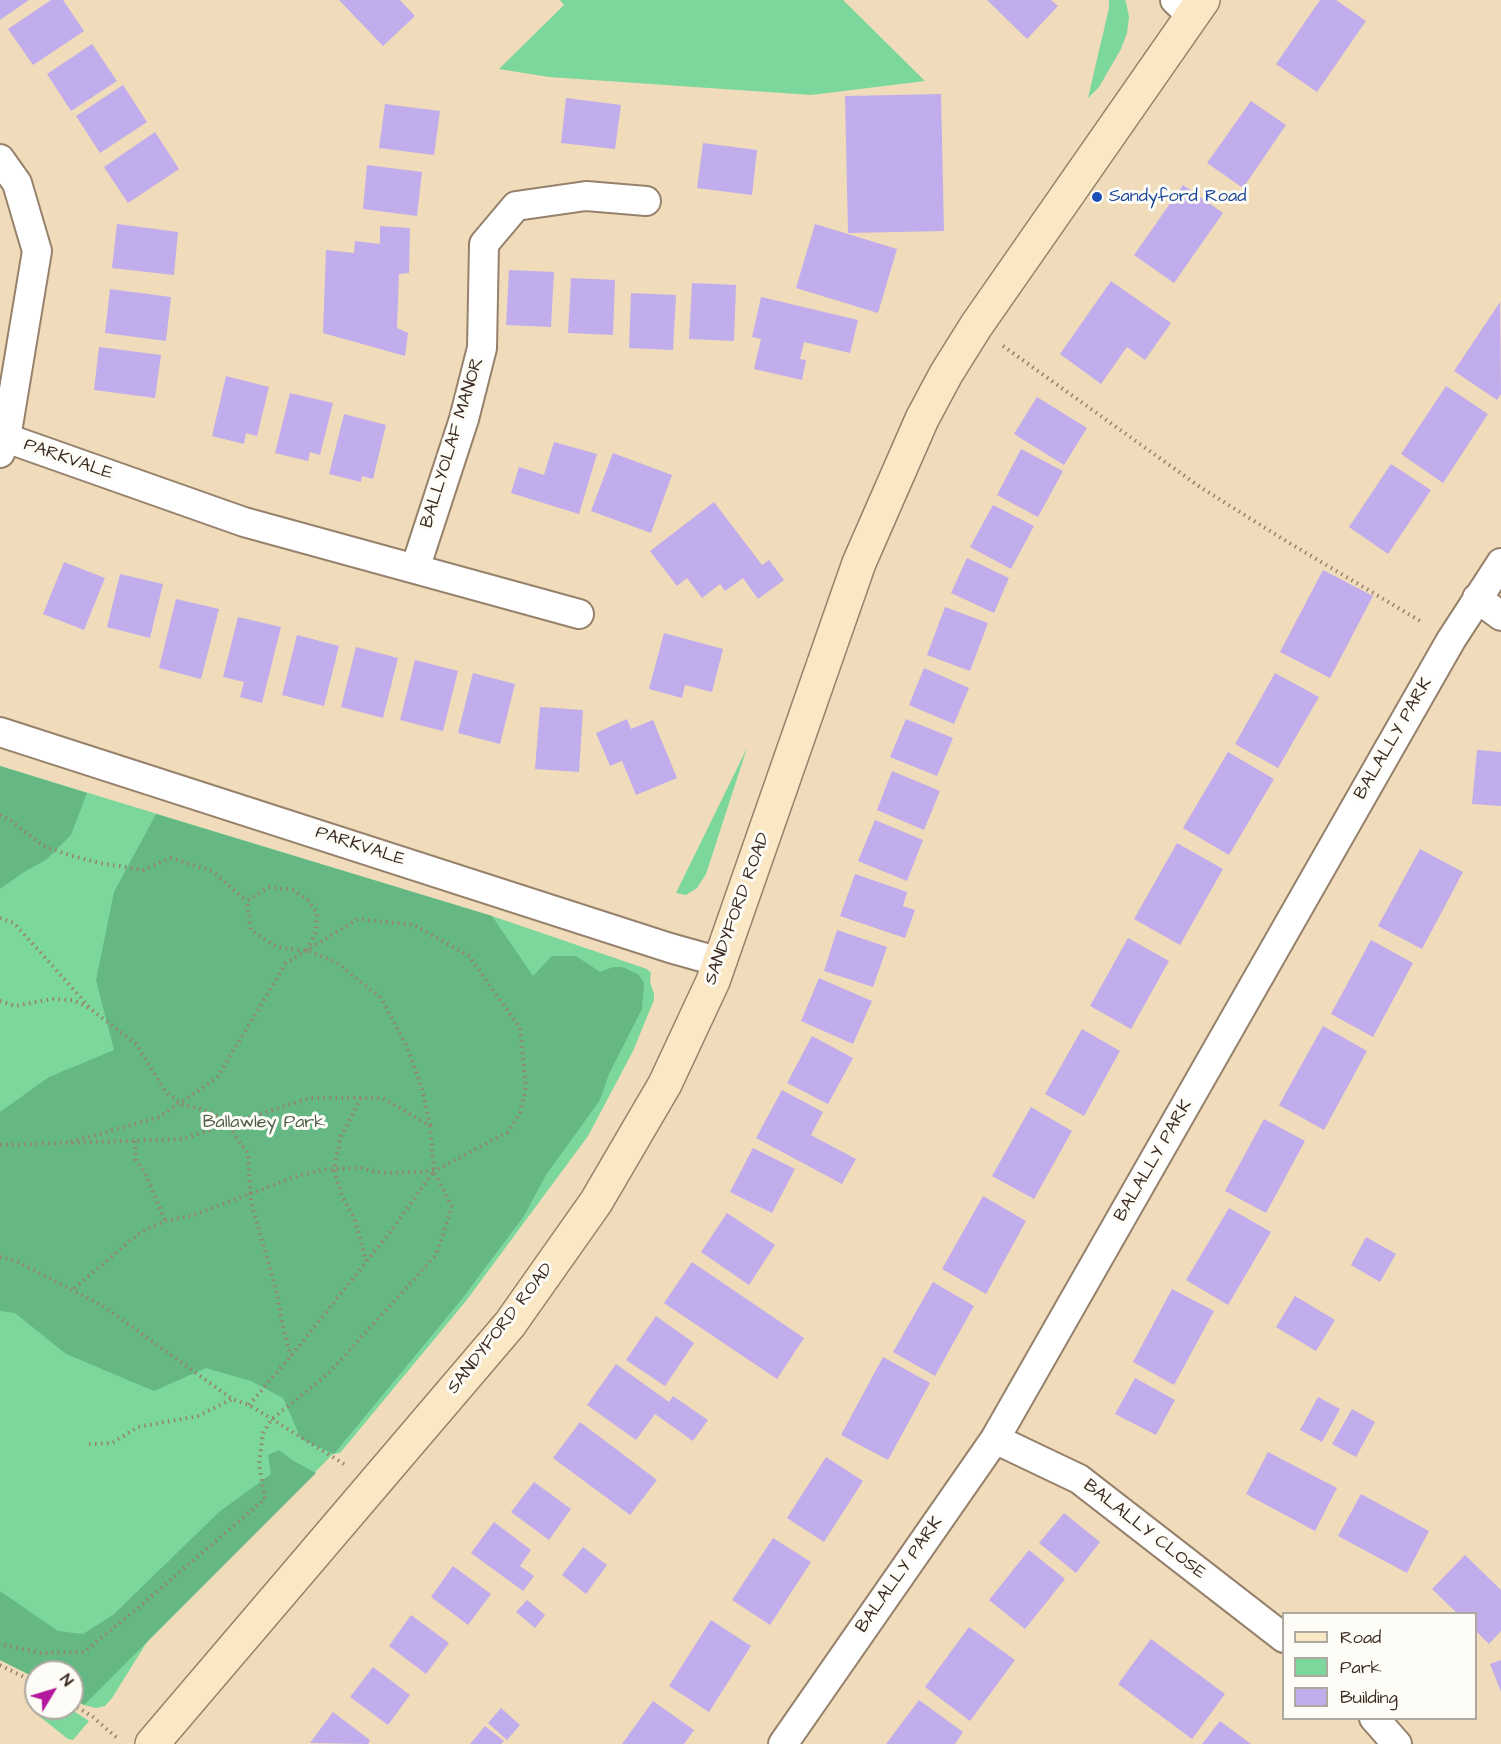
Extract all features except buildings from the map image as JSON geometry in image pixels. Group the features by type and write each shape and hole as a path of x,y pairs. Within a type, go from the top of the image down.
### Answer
{"main road":[{"name":"SANDYFORD ROAD","path":"152,1744 510,1323 596,1202 665,1084 720,962 859,563 922,419 976,326 1190,5"}],"street":[{"name":"PARKVALE","path":"0,159 17,183 37,250 3,446 244,522 579,614"},
{"name":"BALLYOLAF MANOR","path":"415,569 464,419 482,348 484,244 516,206 586,196 646,201"},
{"name":"BALALLY PARK","path":"783,1744 995,1439 1451,640 1501,563"},
{"path":"1477,598 1501,616"},
{"name":"PARKVALE","path":"0,732 720,962"},
{"name":"BALALLY CLOSE","path":"995,1439 1078,1479 1282,1636"},
{"path":"1375,1720 1397,1744"}],"path":[{"path":"976,326 1200,487 1451,640"},
{"path":"0,815 43,846 69,855 143,870 171,858 212,871 247,901 250,930 277,947 307,951 336,962 381,998 406,1045 421,1085 430,1126 434,1171 452,1207 436,1255 328,1374 272,1419 263,1433 258,1464 265,1499 84,1652 41,1653 0,1644"},
{"path":"247,901 269,887 293,890 308,901 317,913 316,933 307,951"},
{"path":"0,918 14,923 92,1010"},
{"path":"64,1143 159,1117 218,1078 286,963 358,919 414,925 470,956 520,1028 526,1088 520,1113 508,1132 434,1171 376,1172 362,1167 300,1175 191,1216 165,1221 141,1232 72,1290"},
{"path":"0,1001 15,1006 52,999 73,1000 92,1010 136,1044 165,1091 181,1104 205,1110 224,1119 248,1154 251,1202 277,1293 291,1356"},
{"path":"0,1145 182,1139 310,1098 383,1098 430,1126"},
{"path":"361,1098 341,1136 334,1169 342,1197 354,1217 366,1262"},
{"path":"135,1141 136,1160 146,1175 165,1221"},
{"path":"249,1405 366,1262 434,1171"},
{"path":"0,1257 16,1260 103,1306 232,1399 249,1405 375,1484"},
{"path":"89,1444 112,1443 138,1427 198,1416 232,1399"},
{"path":"0,1665 24,1677"},
{"path":"84,1711 125,1744"}],"green space":[{"path":"560,0 843,0 925,81 811,95 549,77 499,69 564,5"},
{"path":"1109,0 1125,0 1129,17 1127,33 1121,49 1099,87 1088,98 1109,8"},
{"path":"747,748 706,874 697,888 686,895 676,893"},
{"name":"Ballawley Park","path":"0,766 492,916 647,969 651,973 650,982 654,1000 633,1051 588,1136 466,1301 340,1453 333,1454 147,1642 105,1706 96,1708 84,1705 84,1660 24,1660 24,1672 0,1660"},
{"path":"0,766 87,793 71,835 46,860 0,889"},
{"name":"Ballawley Park","path":"156,814 492,916 533,976 552,956 576,956 600,972 613,967 622,967 638,974 644,983 642,1009 609,1074 600,1100 546,1175 524,1216 462,1299 334,1454 301,1439 283,1398 251,1381 206,1368 154,1391 66,1354 15,1313 0,1311 0,1112 49,1077 114,1050 96,980 114,892"},
{"path":"279,1450 316,1473 84,1705 84,1660 24,1660 24,1672 0,1660 0,1591 58,1631 83,1634 113,1615 219,1512 271,1474 268,1455"},
{"path":"84,1718 89,1721 73,1740 68,1739 44,1720 84,1720"}],"place":[{"name":"Sandyford Road","path":"1097,197"}]}
